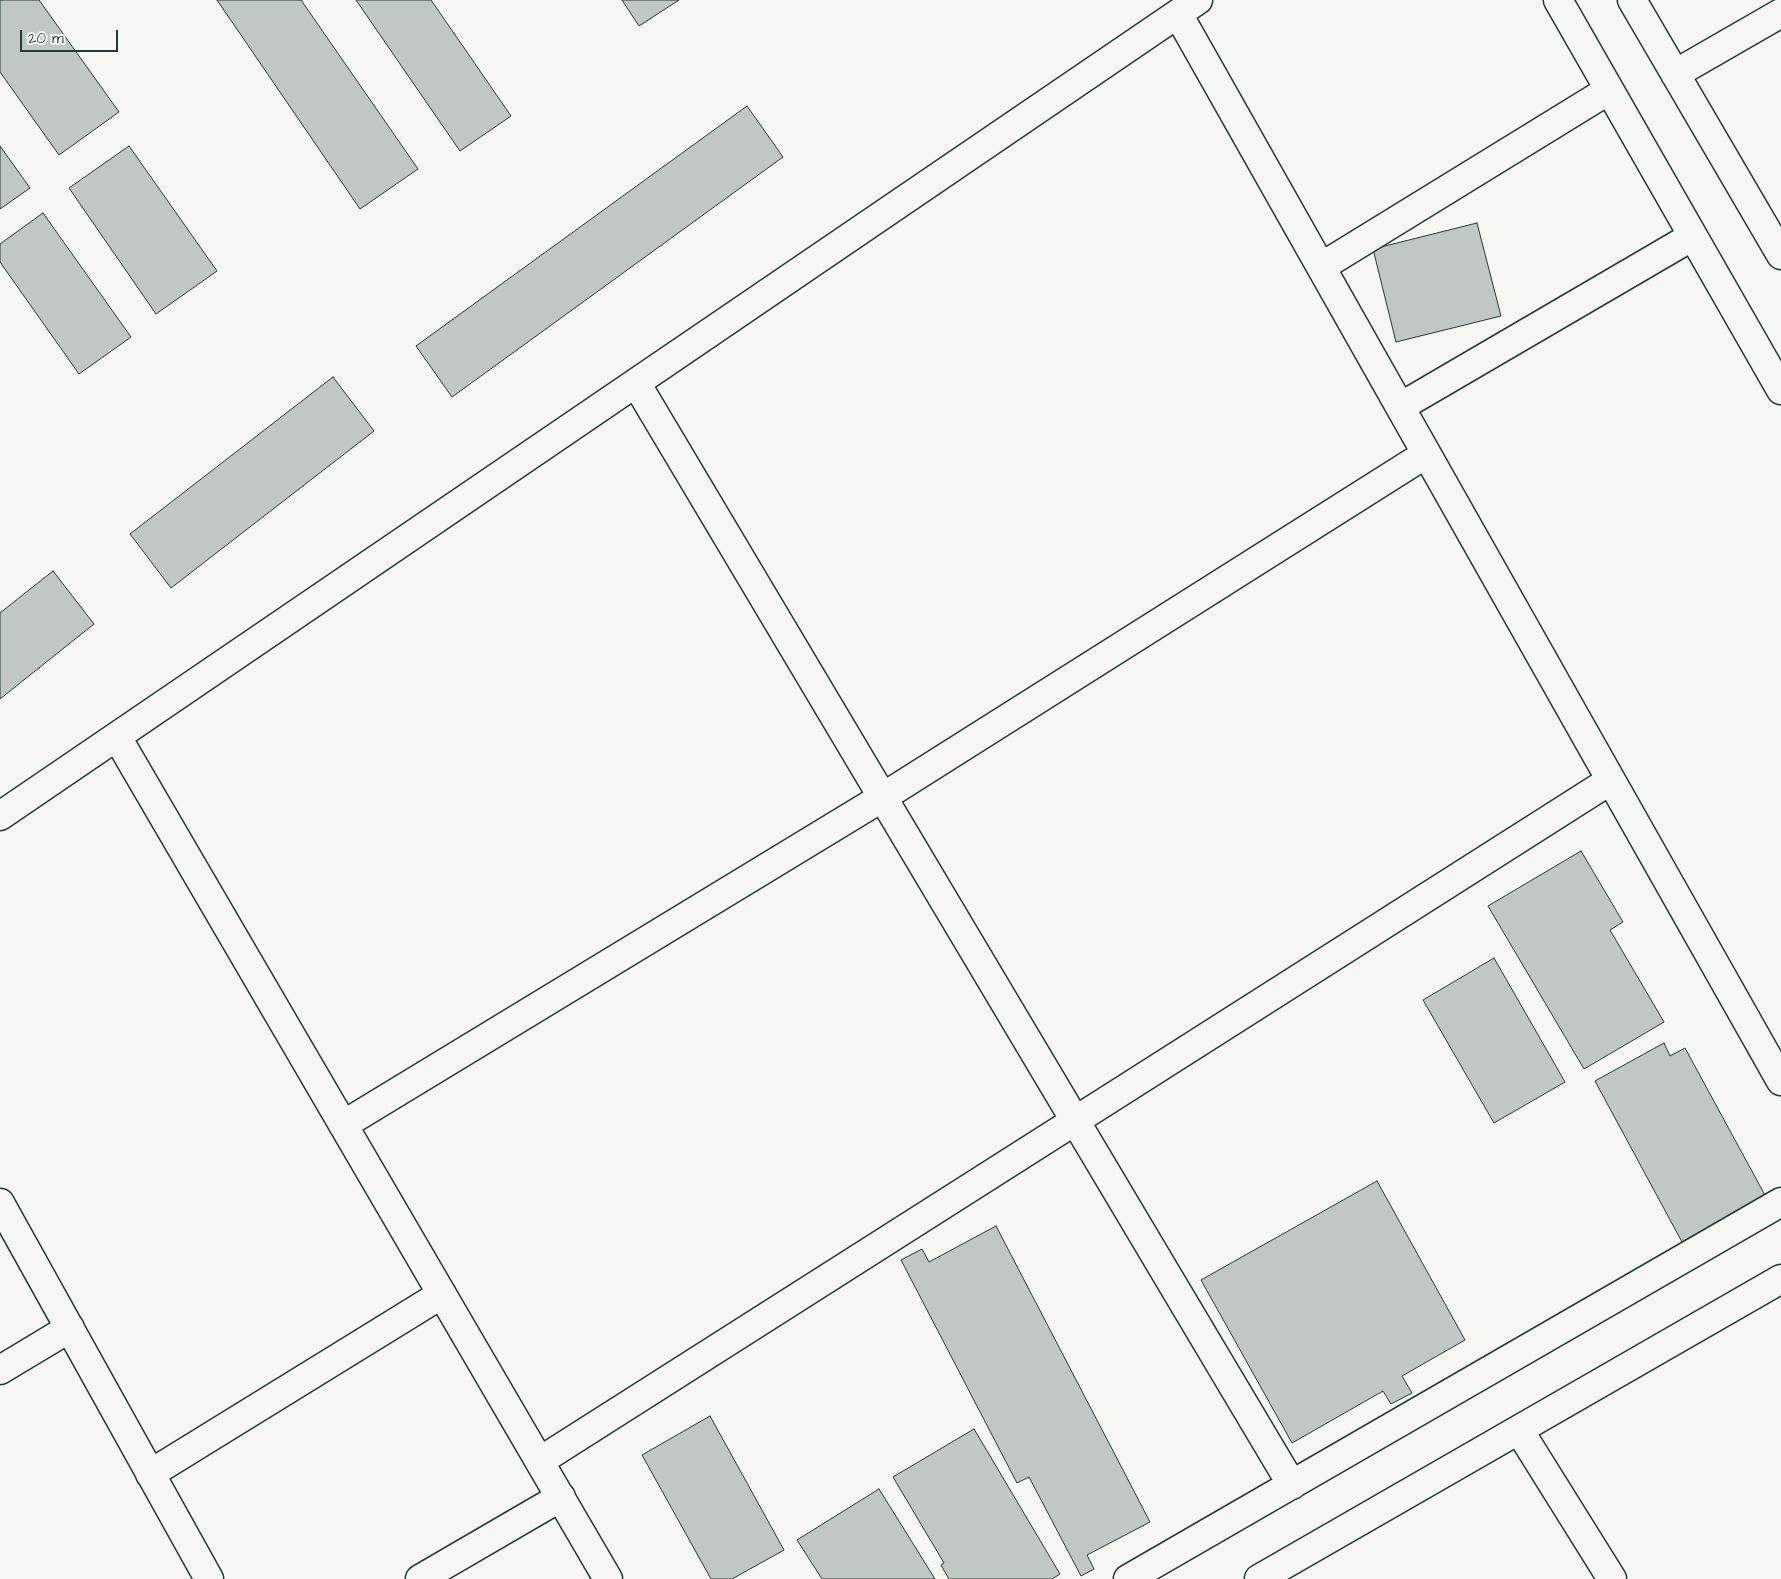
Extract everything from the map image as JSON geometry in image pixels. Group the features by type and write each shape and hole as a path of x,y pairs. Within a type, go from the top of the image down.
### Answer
{"street":[{"path":"1558,0 1781,390"},
{"path":"1632,0 1781,255"},
{"path":"0,816 1188,7 1320,267 1781,1082"},
{"path":"1675,74 1781,13"},
{"path":"1320,267 1609,90"},
{"path":"1400,407 1693,236"},
{"path":"636,383 1292,1485"},
{"path":"343,1125 883,797 1426,454"},
{"path":"117,737 608,1579"},
{"path":"540,1461 1611,780"},
{"path":"1128,1579 1781,1202"},
{"path":"0,1203 209,1579"},
{"path":"1259,1579 1781,1279"},
{"path":"150,1474 442,1294"},
{"path":"0,1370 70,1328"},
{"path":"1519,1430 1612,1579"},
{"path":"420,1579 560,1498"}],"building":[{"path":"0,0 39,0 119,112 59,155 0,72"},
{"path":"217,0 301,0 418,169 360,209"},
{"path":"356,0 431,0 511,116 460,151"},
{"path":"622,0 679,0 639,26"},
{"path":"747,106 783,157 452,397 416,346"},
{"path":"0,146 30,188 0,209"},
{"path":"129,146 217,271 156,314 69,188"},
{"path":"43,213 131,337 79,374 0,262 0,244"},
{"path":"1477,223 1501,316 1396,342 1373,249"},
{"path":"333,377 374,431 171,588 130,534"},
{"path":"53,571 94,624 0,699 0,613"},
{"path":"1581,851 1623,922 1610,930 1664,1022 1584,1069 1488,906"},
{"path":"1494,958 1565,1082 1494,1123 1423,1000"},
{"path":"1664,1043 1670,1056 1685,1048 1766,1197 1682,1242 1595,1081"},
{"path":"1377,1181 1465,1340 1402,1376 1412,1393 1391,1404 1383,1391 1292,1443 1201,1280"},
{"path":"996,1226 1150,1522 1087,1555 1094,1569 1081,1576 1029,1477 1017,1483 901,1260 922,1249 929,1262"},
{"path":"710,1416 784,1550 732,1579 711,1579 642,1455"},
{"path":"974,1429 1060,1574 1052,1579 949,1579 941,1565 944,1563 893,1477"},
{"path":"879,1489 935,1579 822,1579 797,1540"}]}
